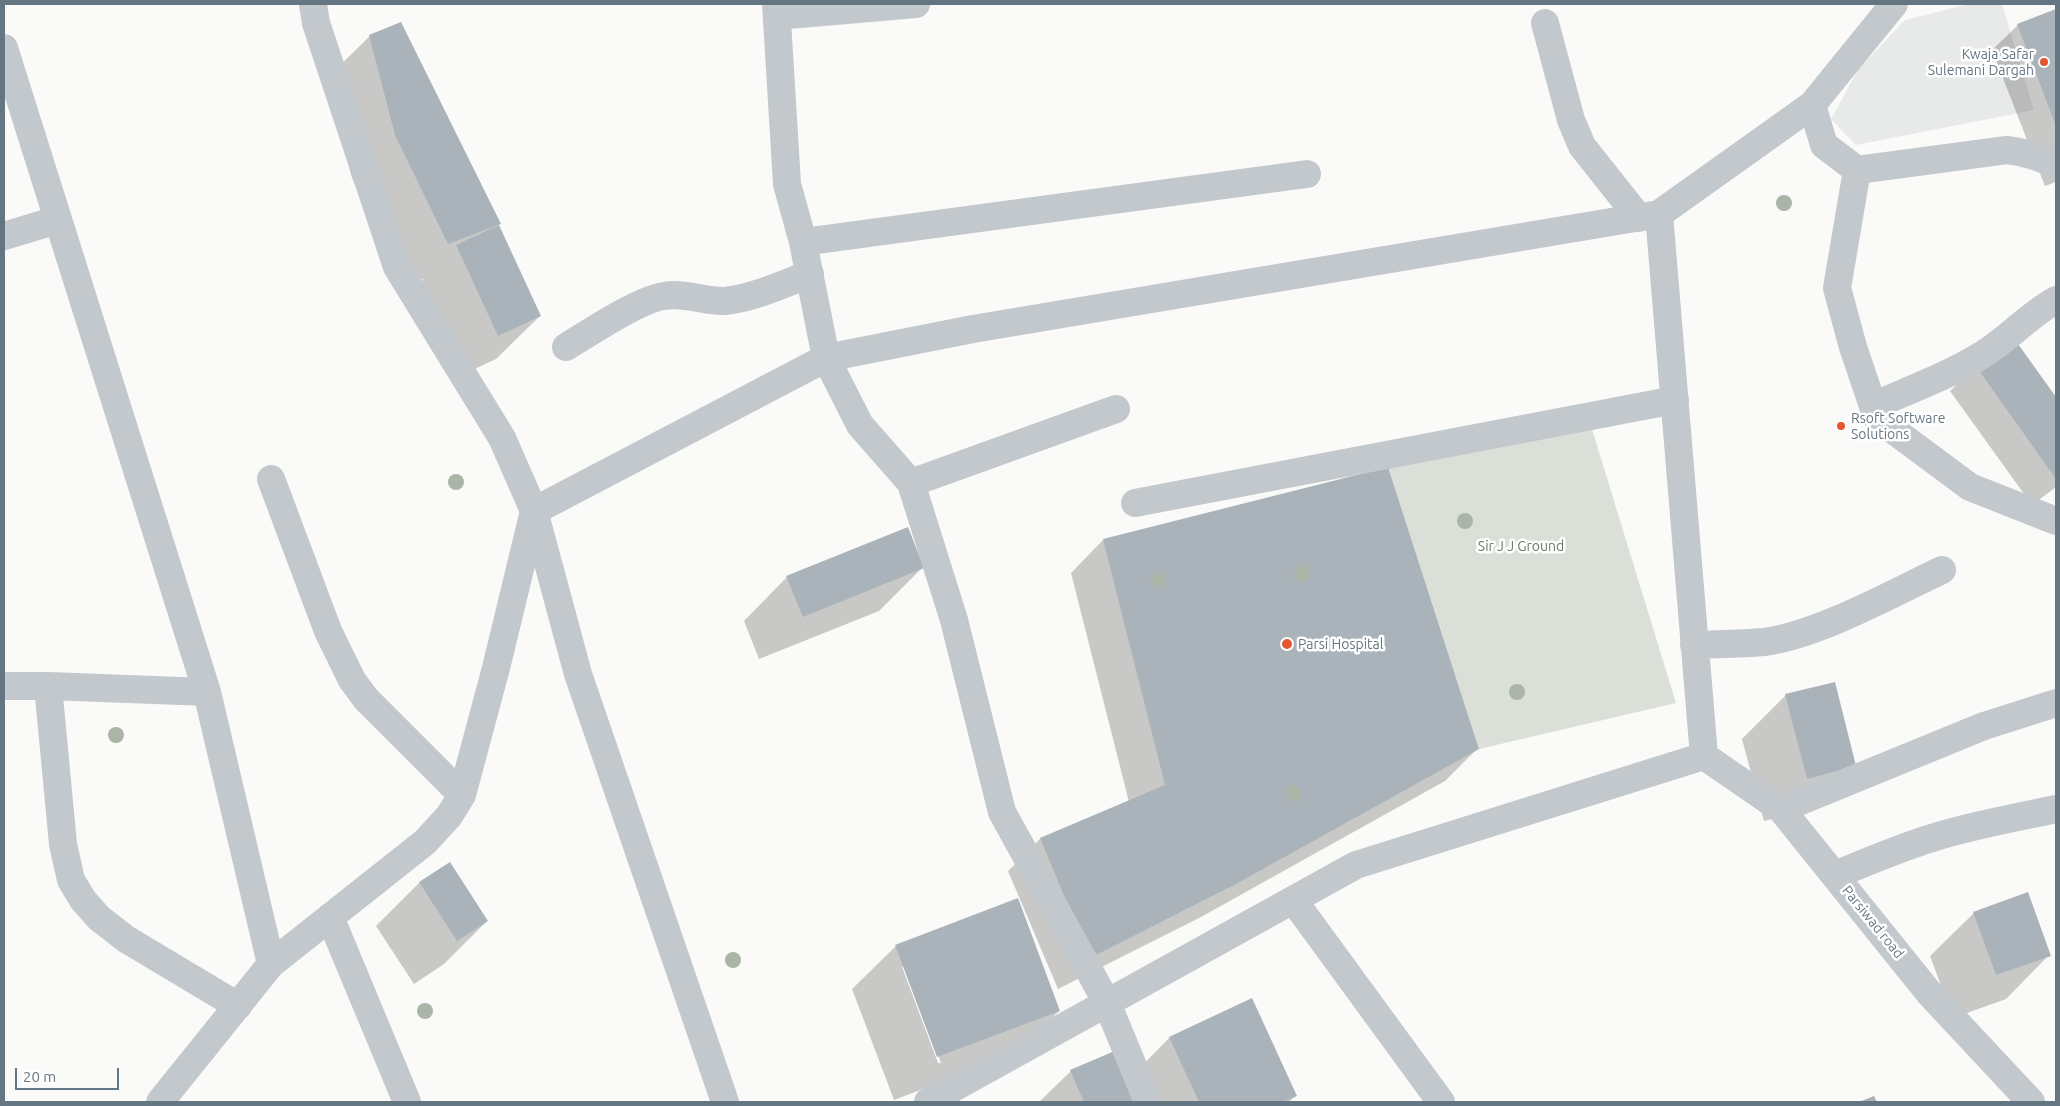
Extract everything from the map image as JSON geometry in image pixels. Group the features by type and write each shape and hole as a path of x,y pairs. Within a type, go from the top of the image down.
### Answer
{"street":[{"path":"313,4 316,23 397,267 502,438 534,512 578,674 725,1102"},
{"path":"916,4 776,10 787,184 803,242 826,358 860,425 911,483 954,620 1002,812 1107,1003 1148,1102"},
{"path":"160,1102 271,964 425,842 449,816 462,795 496,668 534,512 826,358 981,328 1649,216 1812,105 1894,4"},
{"path":"928,1102 1356,865 1704,756 1675,400 1649,216 1582,146 1571,120 1545,23"},
{"path":"4,48 207,692 271,964"},
{"path":"1812,105 1824,145 1857,170 2007,150 2036,155 2056,165"},
{"path":"1857,170 1837,288 1853,347 1876,418 1970,487 2056,521"},
{"path":"803,242 1307,174"},
{"path":"4,236 57,220"},
{"path":"566,347 648,300 680,295 726,301 746,297 810,274"},
{"path":"1873,406 1972,361 1984,354 2043,307 2056,300"},
{"path":"1136,504 1675,400"},
{"path":"911,483 1116,409"},
{"path":"270,479 328,631 352,680 366,699 462,795"},
{"path":"1694,645 1764,642 1798,633 1834,620 1942,570"},
{"path":"4,686 207,692"},
{"path":"48,686 63,844 71,880 83,900 99,918 126,939 238,1006"},
{"path":"1781,809 1984,726 2056,704"},
{"name":"Parsiwad road","path":"1704,756 1781,809 1930,994 2031,1102"},
{"path":"1835,875 1932,838 1970,827 2056,809"},
{"path":"1294,901 1441,1102"},
{"path":"330,917 407,1102"}],"shaded area":[{"path":"1969,4 2002,4 2034,110 1856,145 1831,119 1858,70 1905,20"}],"green space":[{"name":"Sir J J Ground","path":"1591,426 1676,703 1479,749 1388,467"}],"building":[{"name":"Kwaja Safar Sulemani Dargah","path":"2056,9 2056,126 2017,24"},
{"path":"401,22 501,224 448,244 395,135 369,35"},
{"path":"499,225 541,316 498,336 456,245"},
{"path":"2013,337 2056,397 2056,479 1975,365"},
{"name":"Parsi Hospital","path":"1388,467 1479,749 1234,885 1090,958 1040,838 1165,785 1103,539"},
{"path":"908,527 924,568 803,617 786,576"},
{"path":"1835,682 1856,766 1807,779 1785,694"},
{"path":"450,862 488,921 457,941 419,882"},
{"path":"2028,892 2051,956 1996,975 1973,912"},
{"path":"1018,898 1060,1011 937,1057 895,945"},
{"path":"1252,998 1297,1096 1283,1102 1199,1102 1169,1037"},
{"path":"1117,1050 1139,1102 1084,1102 1070,1070"},
{"path":"1874,1096 1877,1102 1859,1102"}],"place":[{"name":"Kwaja Safar Sulemani Dargah","path":"2044,62"},
{"name":"Rsoft Software Solutions","path":"1841,426"},
{"name":"Parsi Hospital","path":"1287,644"}]}
